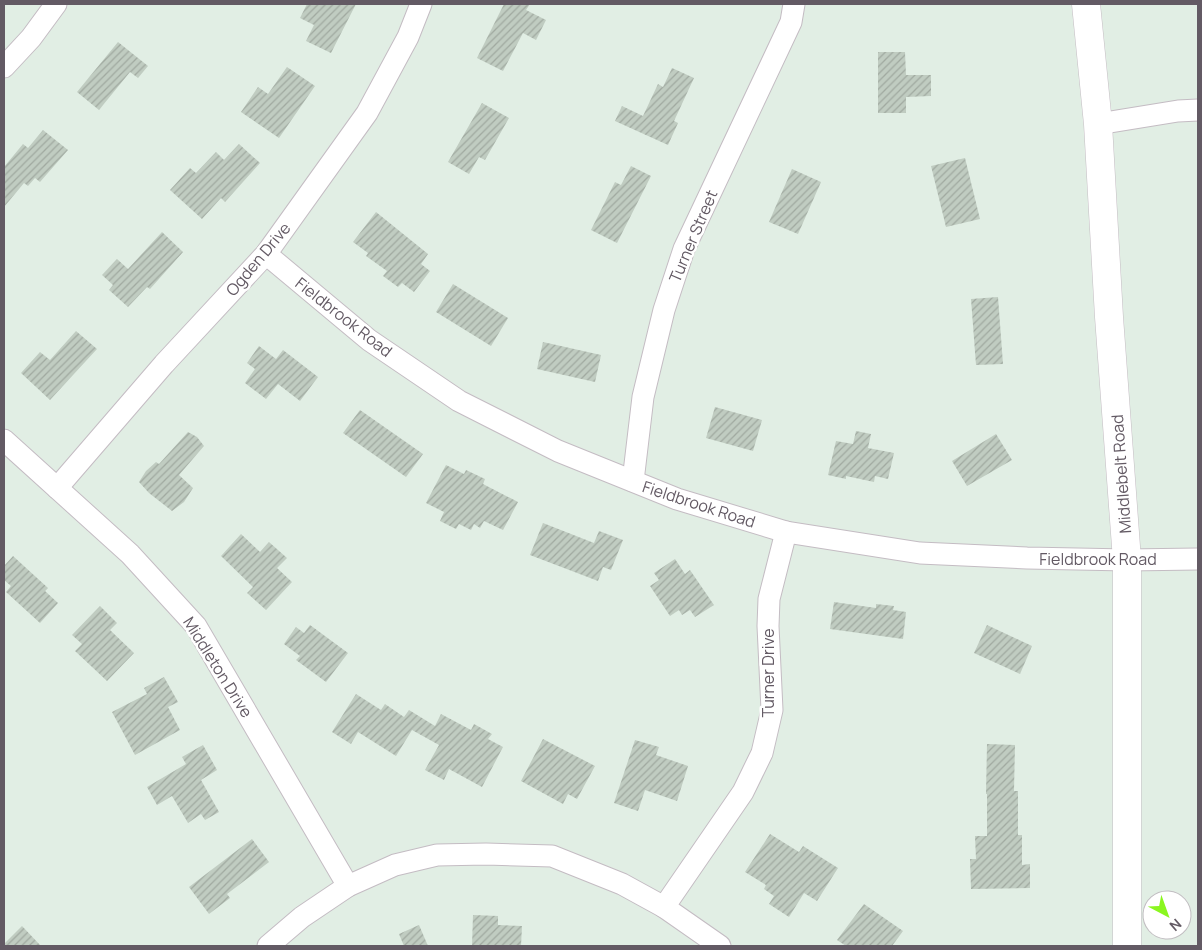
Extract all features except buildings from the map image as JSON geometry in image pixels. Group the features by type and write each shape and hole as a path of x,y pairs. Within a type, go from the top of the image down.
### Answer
{"street":[{"path":"4,68 31,38 56,4"},
{"name":"Ogden Drive","path":"57,488 164,364 266,254 366,113 408,38 422,4"},
{"name":"Turner Street","path":"633,481 643,397 664,310 684,249 791,22 794,4"},
{"name":"Middlebelt Road","path":"1086,4 1098,124 1127,560 1128,946"},
{"path":"1098,124 1178,111 1198,110"},
{"name":"Fieldbrook Road","path":"266,254 369,340 459,401 558,451 677,499 786,532 920,553 1027,558 1198,559"},
{"name":"Middleton Drive","path":"4,440 130,554 196,626 348,886"},
{"name":"Turner Drive","path":"664,908 743,792 762,753 772,710 768,626 769,599 786,532"},
{"path":"268,946 302,916 348,886 395,865 437,855 486,854 552,856 622,884 664,908 720,946"}]}
